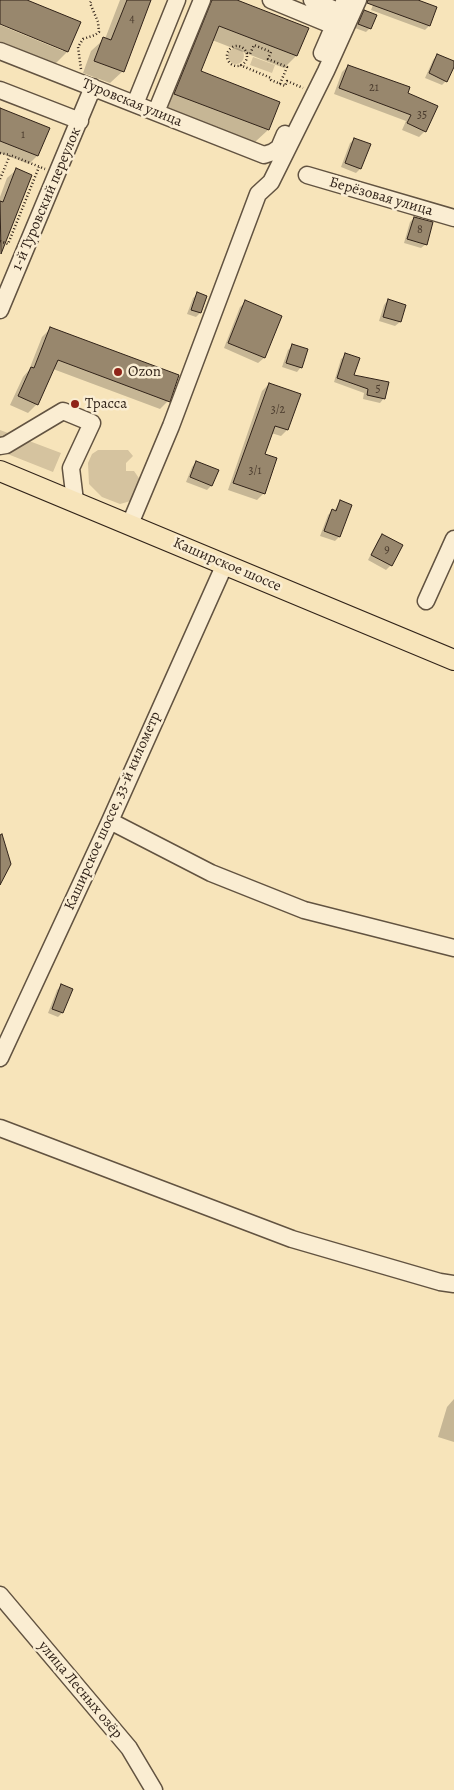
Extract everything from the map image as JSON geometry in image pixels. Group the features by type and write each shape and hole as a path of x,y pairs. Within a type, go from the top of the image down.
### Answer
{"main road":[{"name":"Каширское шоссе","path":"0,471 454,660"}],"street":[{"path":"135,104 177,0"},
{"path":"156,112 202,0"},
{"path":"271,0 340,12"},
{"path":"312,0 340,12"},
{"path":"130,524 171,426 258,194 271,182 326,71 358,0"},
{"path":"305,89 340,12"},
{"name":"Туровская улица","path":"0,50 264,154 279,148 305,89"},
{"name":"1-й Туровский переулок","path":"0,310 80,121 87,85"},
{"path":"0,90 80,121"},
{"name":"Берёзовая улица","path":"307,176 454,218"},
{"path":"0,446 6,445 63,411 92,422 72,468 75,501"},
{"path":"426,601 454,539"},
{"name":"Каширское шоссе, 33-й километр","path":"0,1058 110,821 225,564"},
{"path":"110,821 211,873 304,910 454,948"},
{"path":"0,1128 292,1239 440,1282 454,1284"},
{"name":"улица Лесных озёр","path":"0,1595 129,1748 154,1790"}],"path":[{"path":"87,85 78,47 83,39 95,36 99,32 98,22 90,4 92,0"},
{"path":"247,53 250,54 254,45 271,52 268,60 287,67 280,84"},
{"path":"247,53 238,46 234,46 228,51 227,59 236,66 240,65 285,86 287,81 305,89"},
{"path":"240,65 246,61 247,53"},
{"path":"0,153 10,155 58,174"},
{"path":"0,179 10,155"},
{"path":"0,241 8,244 39,167"}],"shaded area":[{"path":"236,48 242,50 244,56 242,62 236,64 230,62 228,56 230,50"},
{"path":"253,57 275,65 272,73 250,65"},
{"path":"0,430 61,453 53,472 0,451"},
{"path":"98,450 128,450 133,456 126,463 126,471 134,471 143,484 138,499 120,504 102,497 89,484 88,463 92,454"}],"building":[{"path":"0,0 27,0 81,22 68,52 0,24"},
{"path":"127,0 151,0 124,72 94,61 103,37 111,40"},
{"path":"212,0 237,0 309,28 297,56 219,26 201,71 280,102 269,130 174,94"},
{"path":"368,0 418,0 437,7 430,26 367,3"},
{"path":"364,10 377,15 371,29 358,24"},
{"path":"437,54 454,61 454,67 447,82 429,73"},
{"path":"348,65 410,87 408,93 438,106 426,132 407,123 411,115 339,88"},
{"path":"0,108 50,128 38,156 0,141"},
{"path":"354,138 371,144 361,169 345,163"},
{"path":"16,168 32,175 1,254 0,201 3,202"},
{"path":"414,217 433,222 427,245 407,239"},
{"path":"197,292 207,296 201,313 191,310"},
{"path":"388,299 406,305 401,322 383,317"},
{"path":"245,300 282,316 265,358 228,343"},
{"path":"50,327 179,375 170,402 58,360 38,405 18,396 31,367 34,368"},
{"path":"292,344 308,349 302,368 286,363"},
{"path":"345,353 360,358 354,375 389,382 385,399 367,395 368,389 337,378"},
{"path":"269,383 301,394 288,430 275,426 265,454 277,458 265,494 233,483"},
{"path":"196,461 219,470 212,486 190,477"},
{"path":"340,500 352,505 340,537 324,531 332,509 336,511"},
{"path":"382,534 403,545 392,566 371,555"},
{"path":"2,834 11,864 0,885 0,835"},
{"path":"61,984 73,989 63,1013 52,1009"}],"place":[{"name":"Ozon","path":"118,372"},
{"name":"Трасса","path":"75,404"}]}
